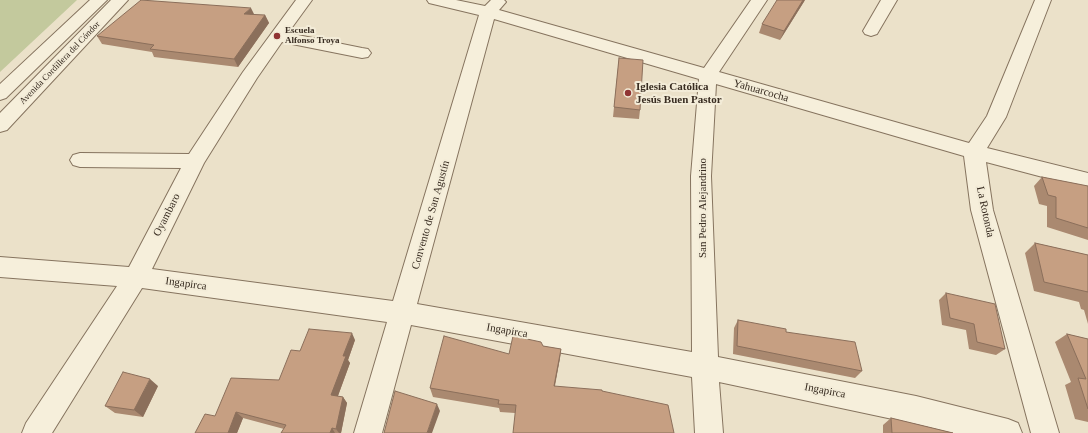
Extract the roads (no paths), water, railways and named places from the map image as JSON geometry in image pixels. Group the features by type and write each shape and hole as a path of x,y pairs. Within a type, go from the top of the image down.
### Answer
{"street":[{"name":"Avenida Cordillera del Cóndor","path":"0,94 99,0"},
{"name":"Avenida Cordillera del Cóndor","path":"0,125 120,0"},
{"name":"Oyambaro","path":"36,433 136,277 195,161 249,76 304,0"},
{"name":"Yahuarcocha","path":"435,0 494,6 708,75 974,152 1088,181"},
{"path":"708,75 759,0"},
{"path":"871,31 889,0"},
{"path":"974,152 996,117 1042,0"},
{"name":"Convento de San Agustín","path":"368,433 494,6"},
{"path":"277,36 362,53"},
{"name":"San Pedro Alejandrino","path":"708,75 701,176 705,367 710,433"},
{"name":"La Rotonda","path":"974,152 982,210 1045,433"},
{"path":"80,160 195,161"},
{"name":"Ingapirca","path":"0,267 136,277 404,313 705,367 916,410 1008,433"}],"place":[{"name":"Escuela Alfonso Troya","path":"277,36"},
{"name":"Iglesia Católica Jesús Buen Pastor","path":"628,93"}]}
